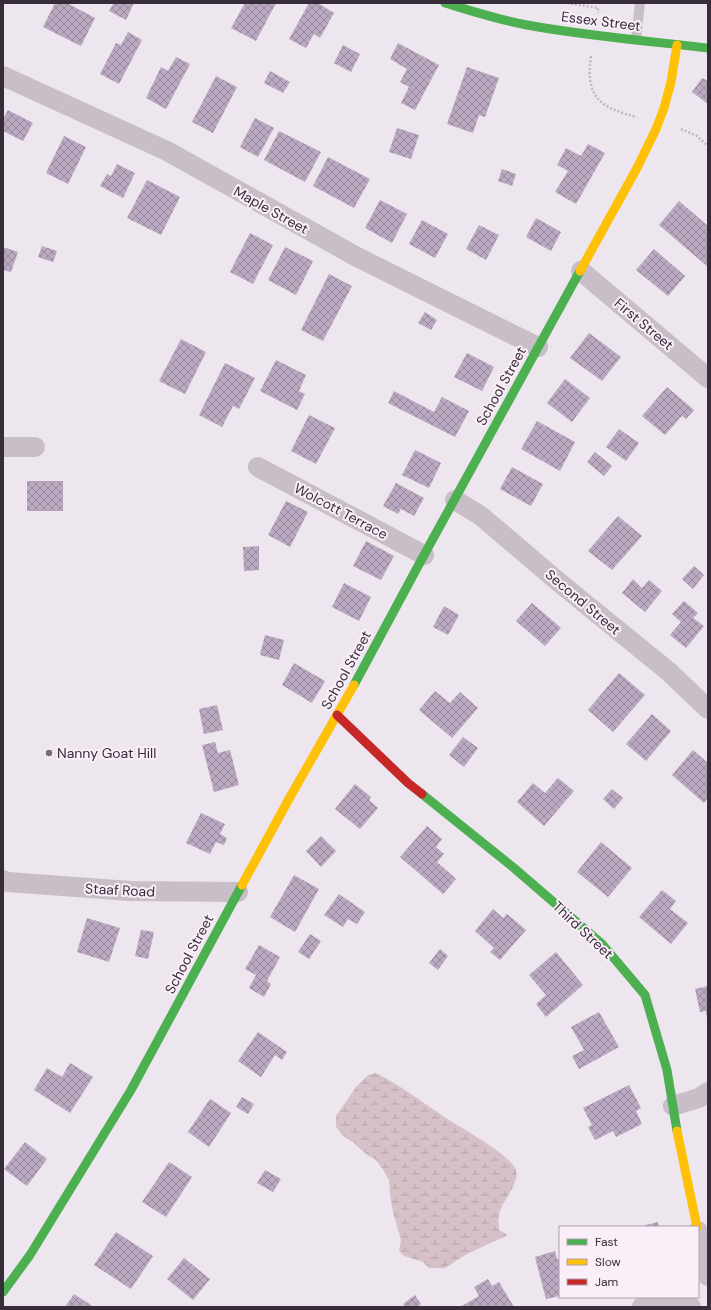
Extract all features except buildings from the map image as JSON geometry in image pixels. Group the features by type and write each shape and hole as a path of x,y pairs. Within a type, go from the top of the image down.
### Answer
{"street":[{"name":"Essex Street","path":"445,3 484,15 526,25 708,48"},
{"name":"School Street","path":"3,1292 30,1255 131,1090 290,797 369,660 424,555 637,168 659,123 670,89 677,44"},
{"name":"Maple Street","path":"3,76 166,152 357,257 538,347"},
{"name":"First Street","path":"581,271 708,378"},
{"path":"3,447 35,447"},
{"name":"Wolcott Terrace","path":"258,467 424,555"},
{"name":"Second Street","path":"455,500 481,516 668,672 708,709"},
{"name":"Third Street","path":"337,715 408,783 514,868 602,944 645,994 667,1070 676,1128 697,1226"},
{"name":"Staaf Road","path":"3,880 8,882 130,891 238,892"},
{"path":"672,1106 699,1098 708,1092"},
{"path":"699,1236 708,1276"},
{"path":"642,1307 673,1298"},
{"path":"682,1298 691,1307"}],"lane":[{"path":"636,39 640,3"}],"path":[{"path":"567,3 598,8"},
{"path":"591,60 591,87 596,96 610,108 642,118"},
{"path":"678,127 692,134 708,146"}],"green space":[{"path":"376,1073 402,1088 450,1121 495,1149 512,1164 516,1170 515,1181 500,1210 499,1215 499,1230 508,1235 467,1254 445,1268 429,1268 423,1262 404,1256 399,1251 401,1240 393,1212 389,1180 376,1160 342,1135 336,1127 336,1116 356,1087 368,1075"}],"traffic: fast":[{"path":"445,3 506,21 550,29 708,48"},
{"path":"354,685 580,271"},
{"path":"422,794 514,868 602,944 645,995 667,1070 677,1131"},
{"path":"3,1292 30,1255 131,1090 242,885"}],"traffic: slow":[{"path":"580,271 637,168 656,129 664,108 671,82 677,45"},
{"path":"242,885 354,685"},
{"path":"677,1131 697,1226"}],"traffic: jam":[{"path":"337,715 408,783 422,794"}],"place":[{"name":"Nanny Goat Hill","path":"49,753"}]}
